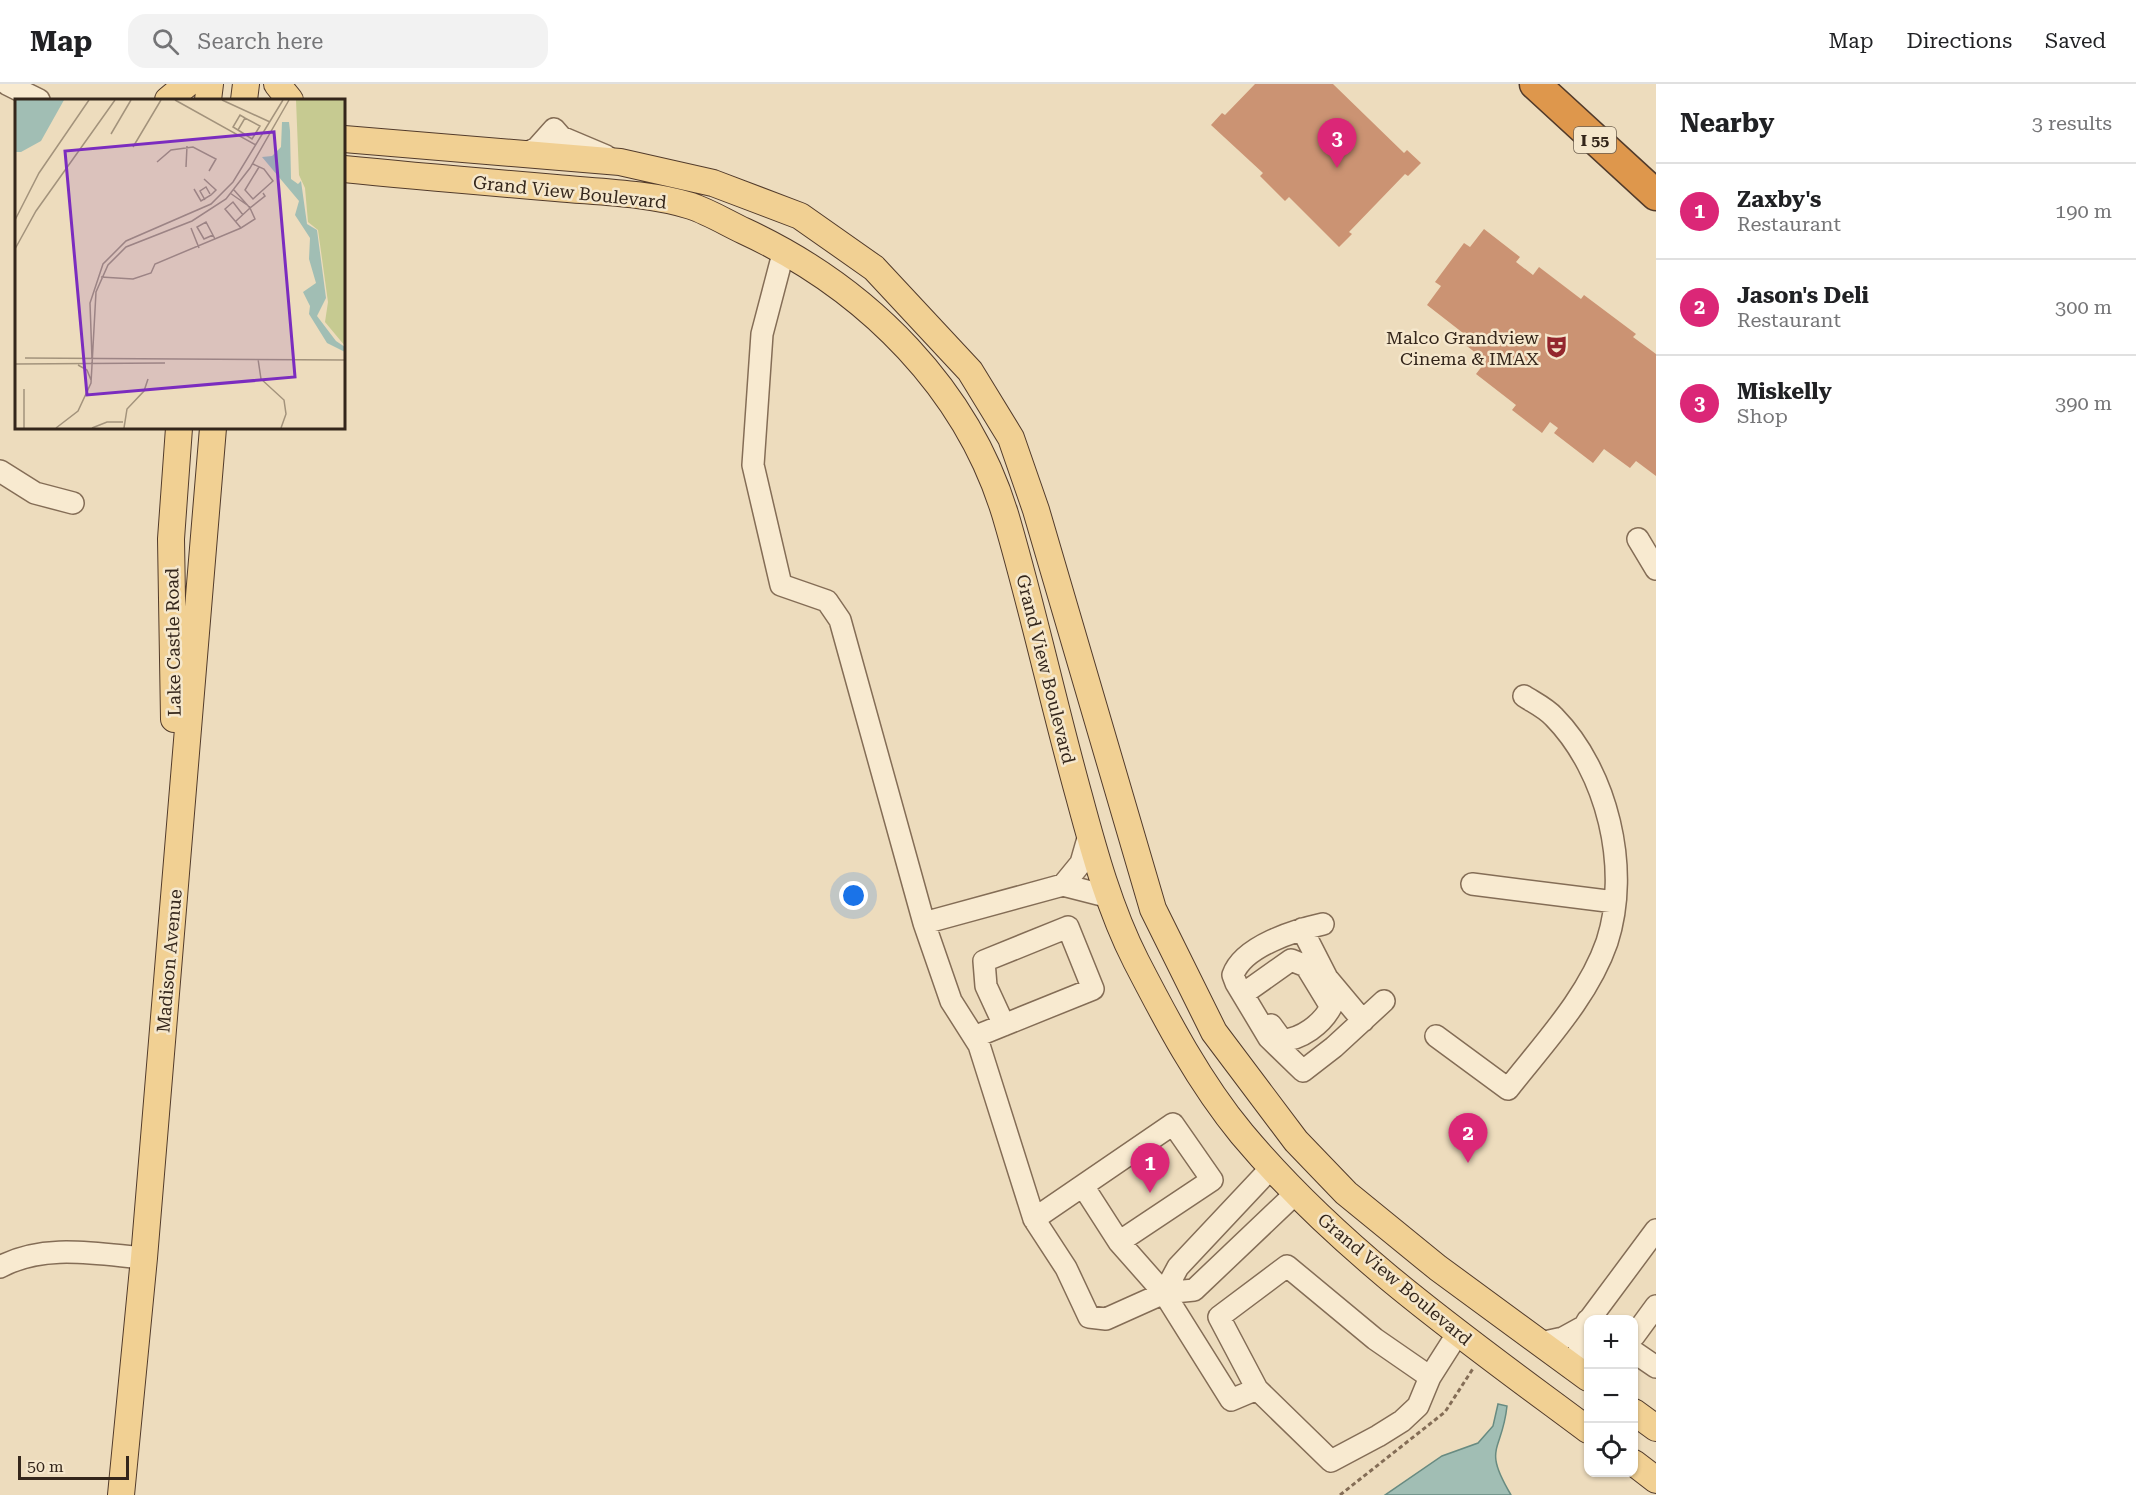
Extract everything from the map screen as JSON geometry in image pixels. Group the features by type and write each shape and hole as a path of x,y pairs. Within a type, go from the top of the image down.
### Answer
{"highway":[{"name":"I 55","path":"1535,84 1656,195"}],"main road":[{"path":"169,99 187,84"},
{"path":"208,99 210,84"},
{"path":"244,99 246,84"},
{"path":"277,84 289,99"},
{"name":"Grand View Boulevard","path":"348,137 620,162 712,183 800,216 874,268 970,370 1011,438 1036,510 1154,909 1214,1032 1296,1141 1346,1193 1438,1268 1584,1374"},
{"name":"Grand View Boulevard","path":"345,169 618,193 691,206 784,250 865,306 930,371 974,436 1007,518 1089,835 1133,956 1190,1061 1240,1132 1344,1241 1458,1333 1584,1427"},
{"name":"Lake Castle Road","path":"177,857 171,539 179,429"},
{"name":"Madison Avenue","path":"121,1495 144,1258 213,429"},
{"path":"1638,1415 1656,1428"},
{"path":"1638,1466 1656,1480"}],"street":[{"path":"7,84 37,99"},
{"path":"784,250 762,334 753,465 781,585 827,601 840,620 924,923 951,1001 978,1044 1034,1219 1066,1269 1089,1317 1106,1319 1164,1293 1194,1290 1296,1193"},
{"path":"0,471 35,492 73,503"},
{"path":"1638,539 1656,569"},
{"path":"1436,1036 1508,1089 1584,989 1606,942 1616,902 1614,848 1601,794 1580,750 1553,715 1524,696"},
{"path":"1063,885 1081,863 1089,835"},
{"path":"1472,884 1616,902"},
{"path":"924,923 1063,885 1110,897"},
{"path":"1323,924 1284,935 1236,964 1233,975 1269,1038 1303,1071 1364,1021 1384,1001"},
{"path":"974,1036 1013,1021 1093,990 1068,927 984,961 986,986 1013,1021"},
{"path":"1302,929 1327,978 1364,1021"},
{"path":"1034,1219 1173,1124 1212,1180 1119,1242"},
{"path":"1164,1293 1178,1268 1272,1167"},
{"path":"1083,1186 1119,1242 1164,1293 1231,1400 1257,1389"},
{"path":"1592,1315 1656,1230"},
{"path":"0,1267 26,1257 48,1253 144,1258"},
{"path":"1430,1377 1375,1339 1287,1266 1219,1317 1257,1389 1331,1461 1402,1421 1418,1406 1430,1377 1458,1333"},
{"path":"1638,1331 1656,1306"},
{"path":"1540,1343 1563,1338 1584,1324"},
{"path":"1584,1331 1578,1349 1584,1371"},
{"path":"1638,1355 1656,1367"}],"water":[{"path":"1498,1404 1507,1406 1496,1450 1497,1467 1511,1495 1385,1495 1442,1456 1478,1443 1493,1426"}],"building":[{"path":"1255,84 1333,84 1404,153 1407,150 1421,163 1408,176 1405,174 1349,232 1352,234 1339,247 1289,197 1285,201 1260,176 1263,173 1211,125 1222,113 1225,115"},
{"name":"Malco Grandview Cinema & IMAX","path":"1484,229 1520,257 1516,262 1533,275 1539,267 1581,299 1584,295 1636,334 1633,337 1656,354 1656,476 1636,461 1630,468 1604,449 1593,463 1554,433 1558,428 1550,422 1542,433 1512,410 1516,405 1476,374 1486,361 1458,339 1463,333 1427,305 1441,286 1435,282 1464,243 1470,247"}],"place":[{"name":"Miskelly","path":"1337,168"},
{"name":"Malco Grandview Cinema & IMAX","path":"1557,347"},
{"name":"Jason's Deli","path":"1468,1163"},
{"name":"Zaxby's","path":"1150,1193"}]}
